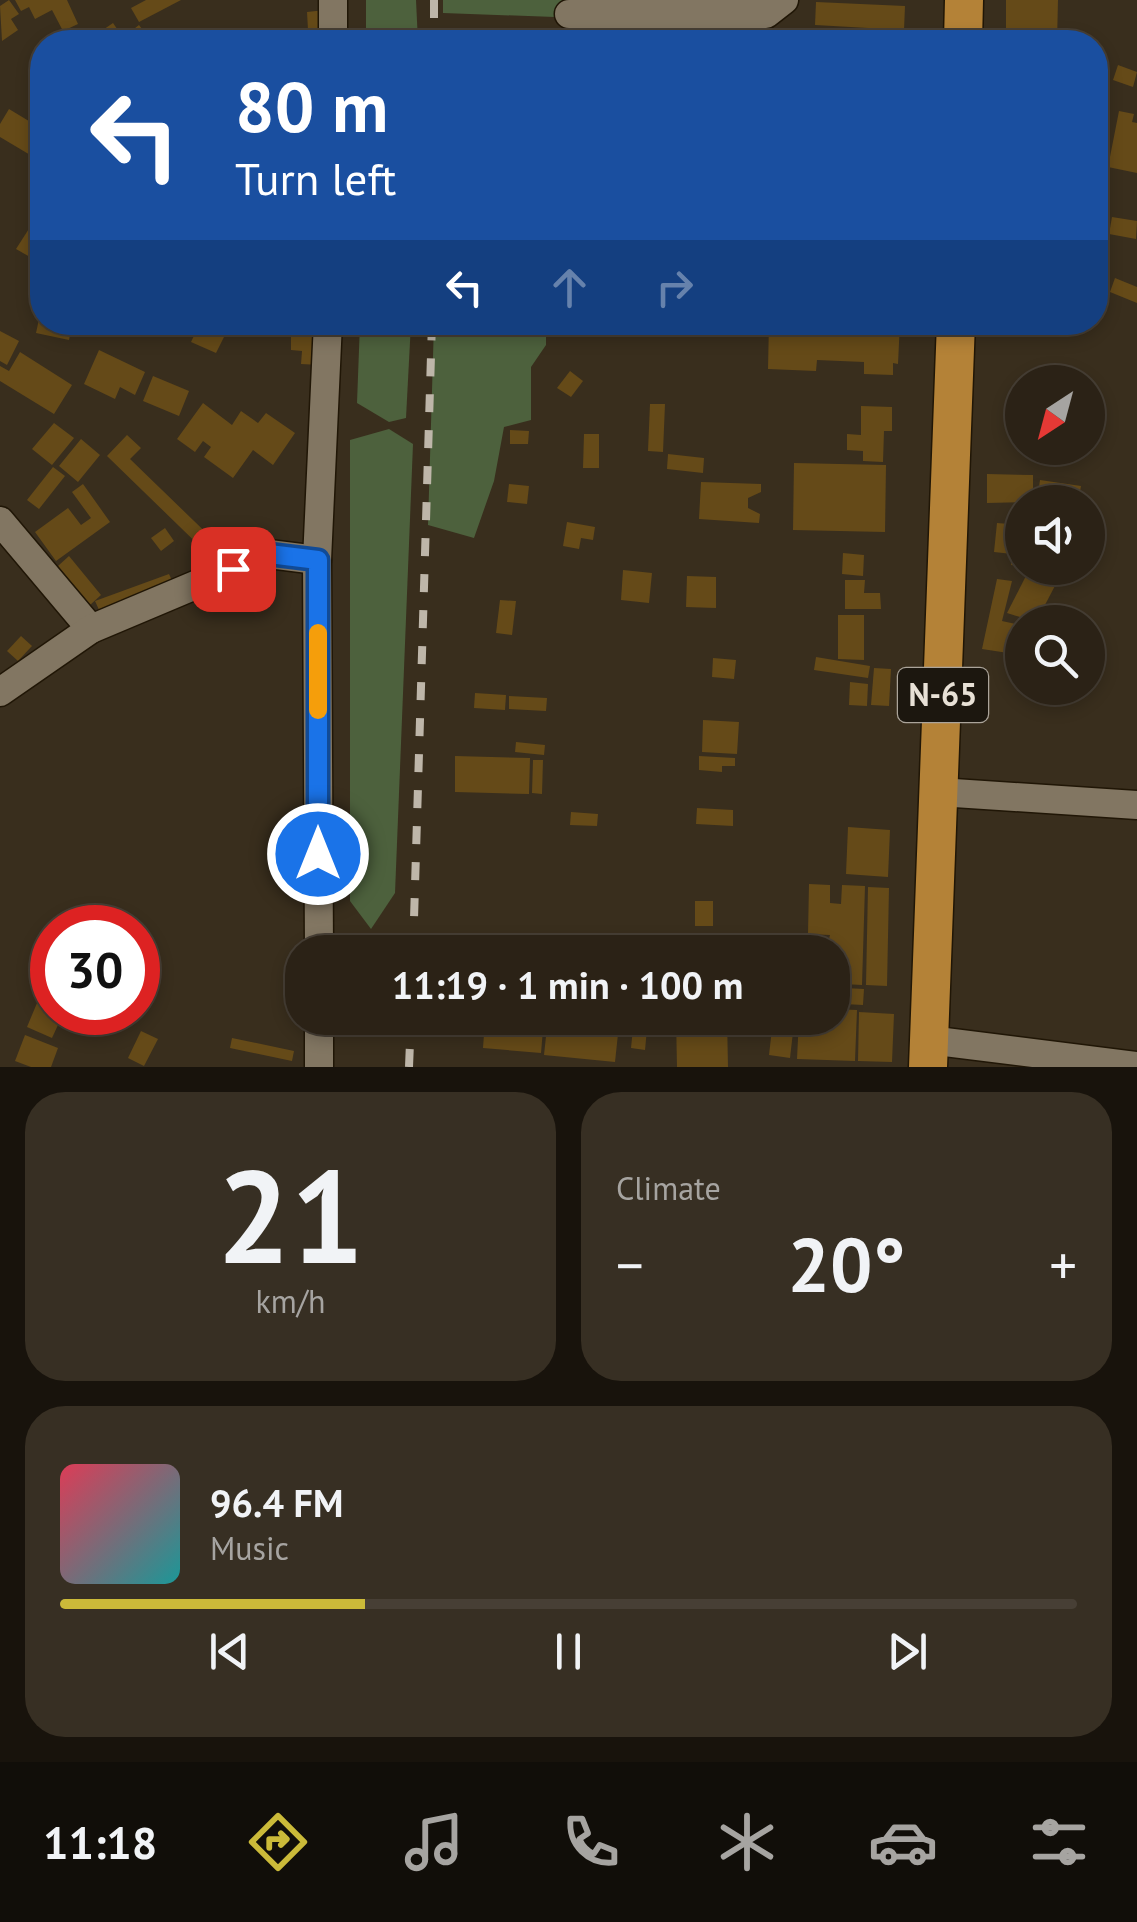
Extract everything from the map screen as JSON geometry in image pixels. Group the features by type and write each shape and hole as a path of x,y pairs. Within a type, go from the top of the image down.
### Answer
{"highway":[{"path":"963,30 964,0"},
{"name":"N-65","path":"928,1054 956,335"}],"street":[{"path":"332,30 333,0"},
{"path":"569,14 766,14 784,0"},
{"path":"319,935 318,560 327,335"},
{"path":"0,522 91,629"},
{"path":"0,692 91,629 269,554 318,560"},
{"path":"939,792 1137,805"},
{"path":"319,1035 319,1067"},
{"path":"928,1054 1137,1066"}],"green space":[{"path":"366,0 416,0 417,30 366,30"},
{"path":"443,0 563,0 555,17 443,13"},
{"path":"360,335 410,335 406,418 389,422 357,403"},
{"path":"434,335 546,335 546,345 531,367 531,420 504,427 494,481 474,538 428,525"},
{"path":"389,429 413,444 395,893 371,929 350,901 350,440"}],"building":[{"path":"9,0 19,14 11,19 18,30 2,41 0,6"},
{"path":"15,0 67,0 78,24 62,30 52,10 35,19 29,7 21,11"},
{"path":"146,0 181,0 139,22 131,8"},
{"path":"1006,0 1058,0 1057,30 1006,30"},
{"path":"816,2 905,6 904,30 815,25"},
{"path":"325,10 327,30 308,30 307,12"},
{"path":"1118,65 1137,72 1133,87 1113,80"},
{"path":"9,109 30,122 30,155 0,137 0,124"},
{"path":"1119,111 1134,114 1132,122 1137,123 1137,173 1108,167"},
{"path":"1112,217 1137,221 1136,239 1109,234"},
{"path":"30,227 30,257 16,249"},
{"path":"1115,278 1137,287 1137,303 1110,292"},
{"path":"0,331 19,341 7,365 0,361"},
{"path":"194,335 225,335 216,353 191,342"},
{"path":"291,335 320,335 319,365 301,364 302,351 291,350"},
{"path":"769,335 899,335 898,364 893,363 893,375 864,374 864,362 817,360 816,371 768,369"},
{"path":"99,350 145,372 135,395 120,387 115,399 84,384"},
{"path":"20,352 72,385 54,414 0,381 0,366 9,371"},
{"path":"570,371 583,381 571,397 557,388"},
{"path":"153,376 189,391 179,416 143,401"},
{"path":"203,403 232,425 241,411 258,423 266,413 295,433 273,465 253,450 233,478 204,457 211,447 203,441 195,452 177,439"},
{"path":"650,404 665,404 663,452 648,451"},
{"path":"861,406 892,407 892,431 884,431 883,462 863,461 863,451 847,450 847,434 861,435"},
{"path":"54,423 74,438 52,465 32,449"},
{"path":"510,430 529,431 528,444 510,444"},
{"path":"584,434 599,434 599,468 583,468"},
{"path":"127,435 141,448 130,459 225,551 215,561 107,456"},
{"path":"81,439 100,455 78,482 59,466"},
{"path":"668,454 704,458 703,473 667,469"},
{"path":"794,463 886,465 885,532 793,530"},
{"path":"53,467 65,476 39,509 27,500"},
{"path":"987,474 1033,475 1033,485 1005,485 1005,503 987,503"},
{"path":"1040,480 1074,485 1039,485"},
{"path":"701,482 761,484 761,492 748,498 748,508 760,514 759,523 699,519"},
{"path":"83,484 110,522 56,561 35,532 68,508 81,525 91,518 72,492"},
{"path":"509,484 529,486 527,504 507,502"},
{"path":"567,522 595,527 593,540 581,538 579,549 563,546"},
{"path":"997,523 1005,524 1005,553 994,552"},
{"path":"165,528 174,541 161,551 151,538"},
{"path":"843,553 864,555 863,576 842,574"},
{"path":"69,556 101,595 90,605 58,566"},
{"path":"623,570 652,573 649,603 621,600"},
{"path":"169,574 174,585 100,612 95,601"},
{"path":"687,576 716,577 716,608 686,607"},
{"path":"997,579 1005,580 1005,585 1011,585 1002,621 1005,652 982,649"},
{"path":"845,580 865,580 864,593 880,593 881,609 845,609"},
{"path":"1021,585 1055,585 1045,605 1011,605"},
{"path":"500,600 516,601 512,635 496,633"},
{"path":"838,615 864,615 864,660 838,659"},
{"path":"21,636 32,646 18,661 7,651"},
{"path":"816,657 870,666 868,678 814,670"},
{"path":"713,658 736,660 734,679 712,677"},
{"path":"874,668 891,669 889,706 871,705"},
{"path":"850,682 868,684 867,706 849,705"},
{"path":"475,693 506,695 505,710 474,708"},
{"path":"509,696 547,698 546,711 509,709"},
{"path":"703,720 739,722 737,754 702,752"},
{"path":"516,742 545,745 544,755 515,752"},
{"path":"455,756 530,758 529,794 455,792"},
{"path":"699,756 735,758 735,766 722,766 722,772 699,770"},
{"path":"533,760 543,760 542,794 532,793"},
{"path":"697,808 733,810 733,826 696,824"},
{"path":"571,812 598,814 597,826 570,825"},
{"path":"848,827 890,830 888,877 846,874"},
{"path":"809,884 830,885 830,903 841,904 842,885 865,886 862,985 850,984 850,935 808,934"},
{"path":"868,887 889,888 887,986 866,985"},
{"path":"695,901 713,901 713,926 695,926"},
{"path":"850,988 864,989 863,1005 850,1004"},
{"path":"850,1010 857,1010 855,1061 797,1059 798,1035 850,1035"},
{"path":"859,1012 894,1014 892,1062 858,1061"},
{"path":"25,1035 58,1048 51,1067 31,1067 15,1061"},
{"path":"139,1035 158,1039 144,1066 128,1058"},
{"path":"484,1035 543,1035 541,1053 483,1048"},
{"path":"546,1035 618,1035 615,1062 544,1055"},
{"path":"632,1035 646,1035 645,1050 631,1048"},
{"path":"676,1035 727,1035 728,1067 677,1067"},
{"path":"771,1035 793,1035 790,1058 769,1055"},
{"path":"232,1038 294,1051 292,1061 230,1048"}],"railway":[{"path":"434,0 434,30"},
{"path":"414,935 432,335"},
{"path":"409,1067 410,1035"}],"slow traffic":[{"path":"318,633 318,710"}],"route":[{"path":"233,569 269,554 318,560 318,854"}]}
